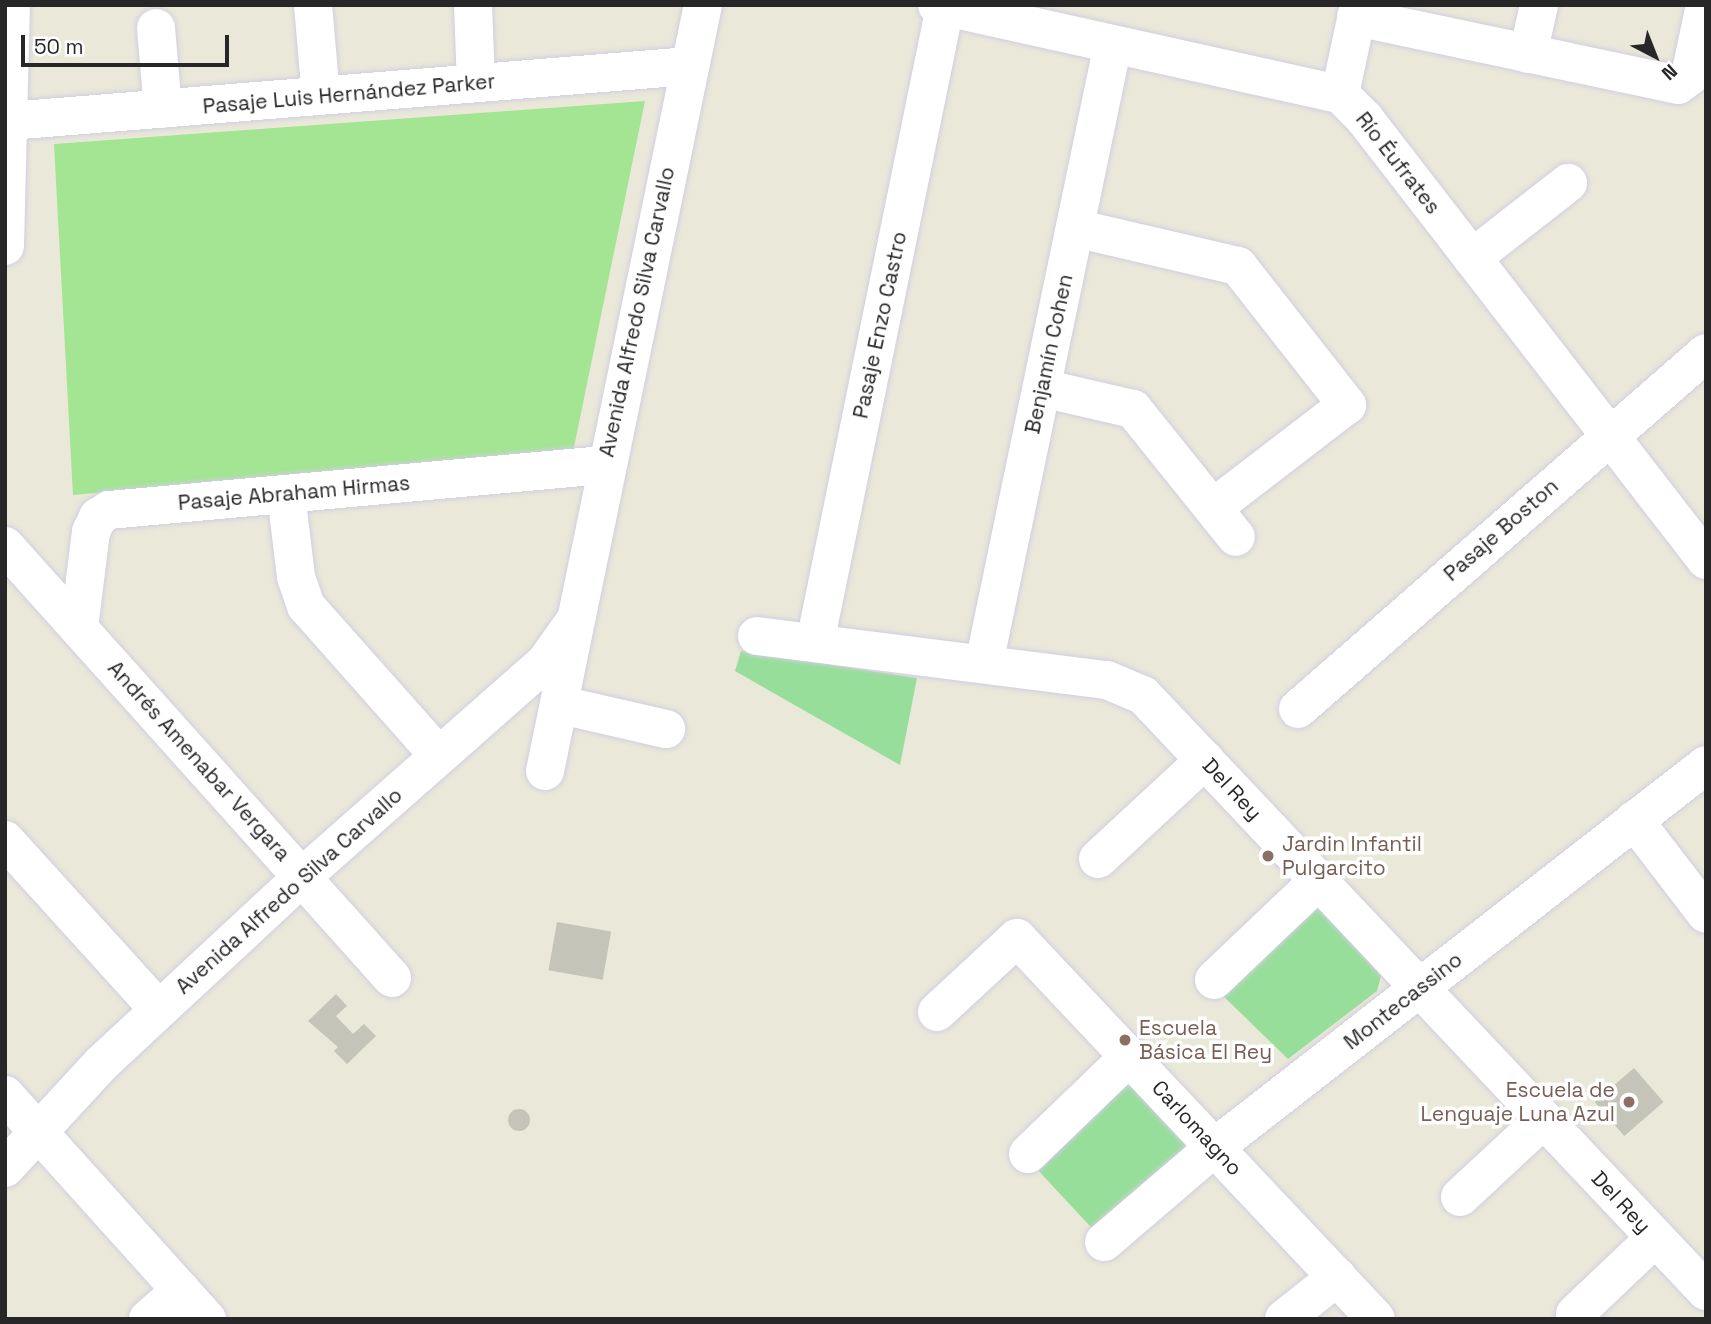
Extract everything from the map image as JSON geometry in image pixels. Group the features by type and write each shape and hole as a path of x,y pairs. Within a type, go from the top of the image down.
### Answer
{"street":[{"path":"313,5 321,96"},
{"path":"473,5 476,83"},
{"name":"Avenida Alfredo Silva Carvallo","path":"545,772 561,705 605,465 704,5"},
{"path":"1528,54 1539,5"},
{"path":"1340,94 1358,11 1528,54 1671,85 1685,82 1705,5"},
{"name":"Río Éufrates","path":"954,7 1340,94 1364,118 1706,560"},
{"name":"Pasaje Enzo Castro","path":"815,643 954,7"},
{"path":"7,240 9,17"},
{"path":"156,28 163,109"},
{"name":"Benjamín Cohen","path":"984,664 1113,44"},
{"name":"Pasaje Luis Hernández Parker","path":"9,121 689,66"},
{"path":"1472,258 1568,183"},
{"path":"1042,388 1133,409 1225,523 1347,405 1238,266 1075,228"},
{"name":"Pasaje Boston","path":"1298,709 1706,353"},
{"name":"Pasaje Abraham Hirmas","path":"79,628 91,532 103,513 605,465"},
{"path":"286,494 296,577 306,607 439,756"},
{"name":"Andrés Amenabar Vergara","path":"5,546 392,978"},
{"name":"Avenida Alfredo Silva Carvallo","path":"5,1168 37,1130 159,1010 303,876 545,663 576,619"},
{"name":"Del Rey","path":"757,636 1107,680 1132,688 1205,760 1706,1291"},
{"path":"561,705 666,729"},
{"path":"1098,859 1205,760"},
{"name":"Montecassino","path":"1104,1242 1215,1147 1706,765"},
{"path":"1634,820 1706,914"},
{"path":"5,840 159,1010"},
{"path":"1214,980 1318,881"},
{"name":"Carlomagno","path":"937,1012 1017,938 1376,1319"},
{"path":"1028,1154 1130,1056"},
{"path":"5,1095 207,1319"},
{"path":"1460,1197 1543,1120"},
{"path":"1575,1314 1655,1238"},
{"path":"1284,1319 1336,1277"},
{"path":"148,1319 181,1290"}],"green space":[{"path":"645,101 573,452 73,495 54,144"},
{"path":"741,651 917,678 900,765 735,671"},
{"path":"1314,900 1381,976 1377,991 1288,1059 1215,988"},
{"path":"1129,1064 1199,1139 1097,1233 1027,1159"}],"building":[{"path":"557,922 611,932 603,980 548,970"},
{"path":"336,994 347,1006 336,1016 353,1034 364,1024 376,1036 347,1064 334,1051 338,1047 308,1021"},
{"name":"Escuela de Lenguaje Luna Azul","path":"1634,1068 1664,1102 1624,1136 1595,1102"},
{"path":"519,1109 527,1112 530,1120 527,1128 519,1131 511,1128 508,1120 511,1112"}],"place":[{"name":"Jardin Infantil Pulgarcito","path":"1268,856"},
{"name":"Escuela Básica El Rey","path":"1125,1040"},
{"name":"Escuela de Lenguaje Luna Azul","path":"1629,1102"}]}
